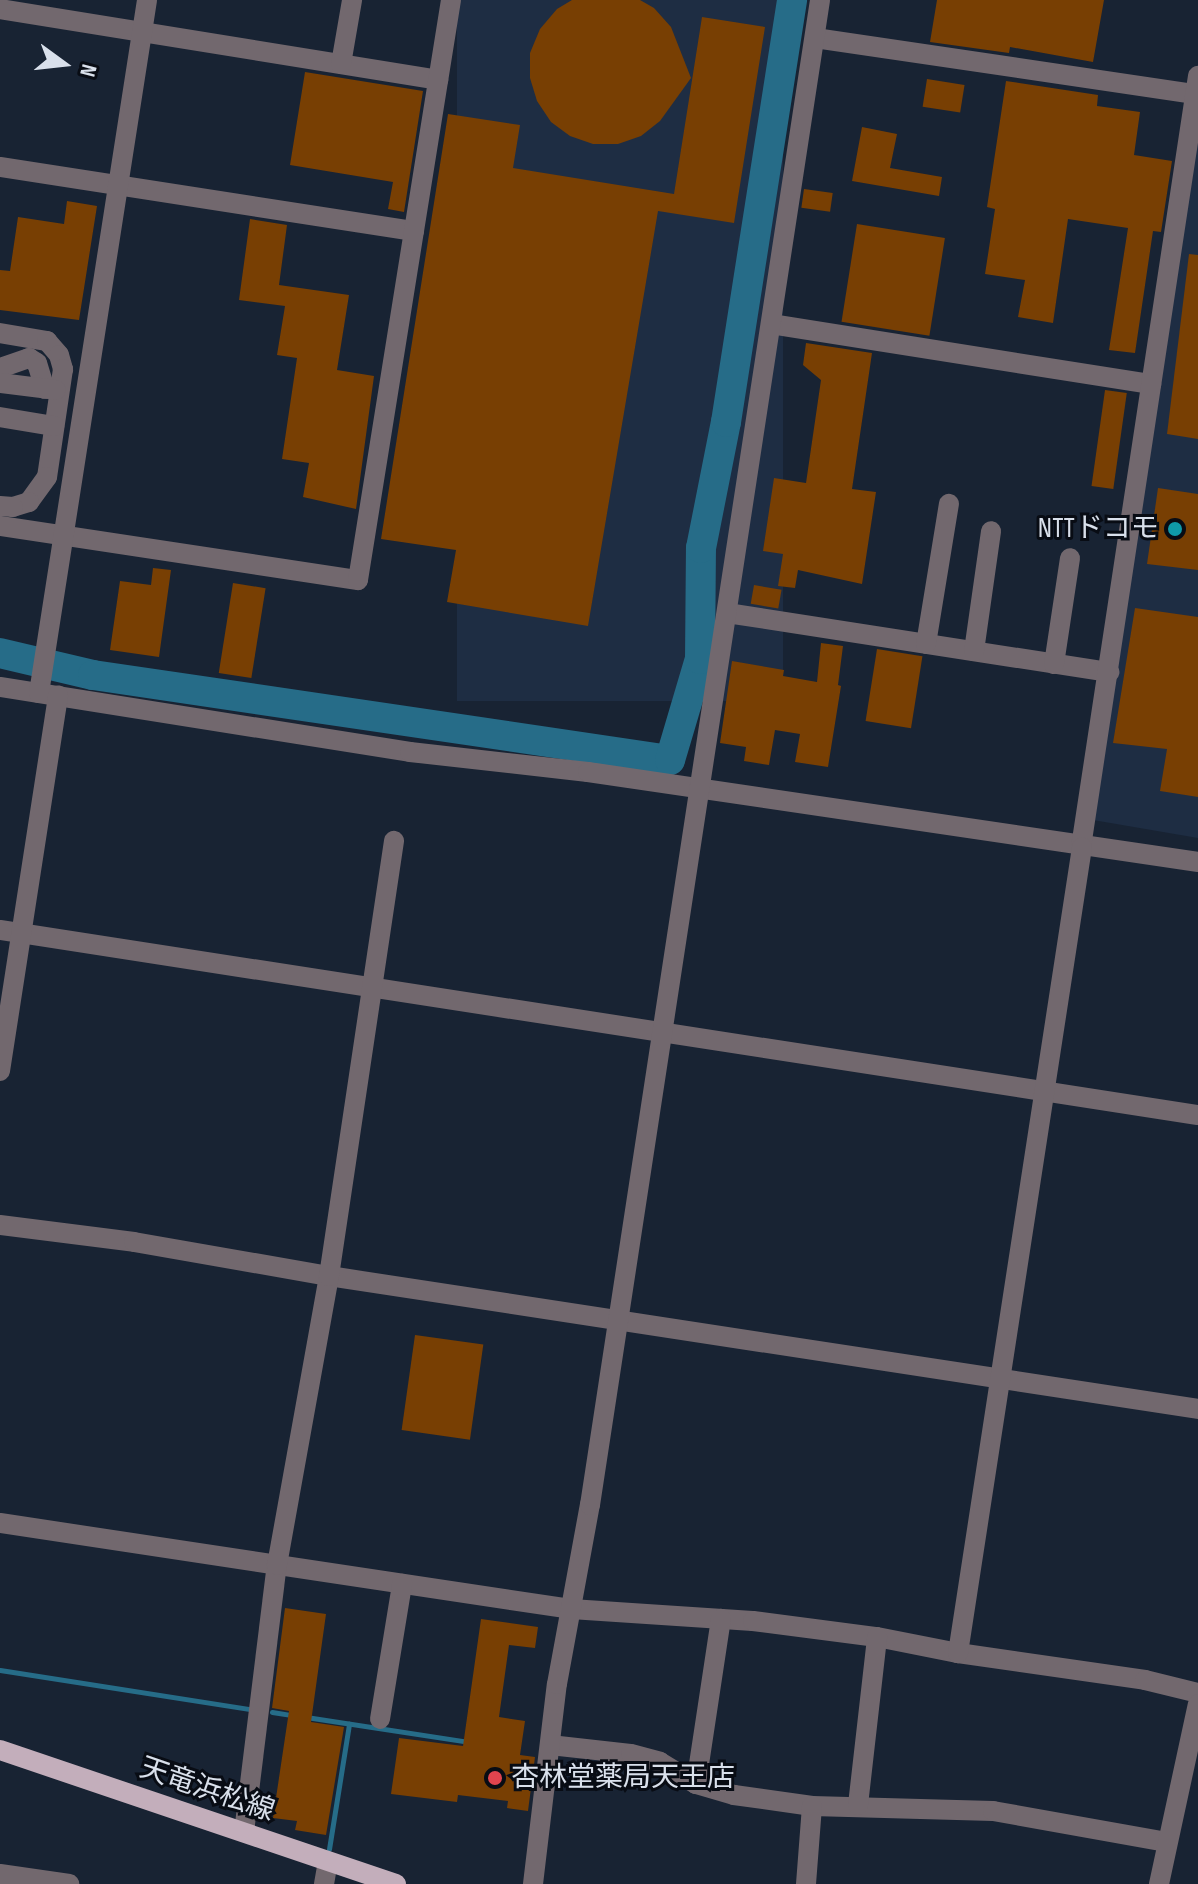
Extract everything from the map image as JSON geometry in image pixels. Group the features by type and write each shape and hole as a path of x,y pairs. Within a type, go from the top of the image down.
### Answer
{"main road":[{"name":"天竜浜松線","path":"0,1750 396,1884"}],"street":[{"path":"0,1071 21,934 49,694 43,672 147,0"},
{"path":"341,64 352,0"},
{"path":"0,526 358,580 451,0"},
{"path":"533,1884 550,1745 820,0"},
{"path":"0,9 438,80"},
{"path":"815,38 1197,85 958,1653"},
{"path":"0,167 414,231"},
{"path":"771,324 1151,384"},
{"path":"0,333 47,341 59,355 63,369 52,390"},
{"path":"0,368 29,358 37,363 52,390 54,426 47,477 40,490 29,502 13,507 0,506"},
{"path":"0,383 52,390"},
{"path":"0,417 54,426"},
{"path":"926,644 949,504"},
{"path":"974,651 991,531"},
{"path":"1054,664 1070,558"},
{"path":"727,613 1109,672"},
{"path":"0,687 410,752 1082,839 1198,862"},
{"path":"244,1832 277,1565 329,1276 394,841"},
{"path":"0,930 1198,1115"},
{"path":"0,1225 134,1242 329,1276 1198,1409"},
{"path":"0,1523 571,1609 721,1619 877,1637 958,1653 1145,1680 1198,1693"},
{"path":"380,1719 402,1584"},
{"path":"696,1784 721,1619"},
{"path":"858,1805 877,1637"},
{"path":"1159,1884 1198,1704"},
{"path":"550,1745 631,1754 660,1762 696,1784 734,1795 812,1806 993,1811 1167,1842"},
{"path":"806,1884 812,1806"},
{"path":"324,1884 328,1861"},
{"path":"0,1874 69,1884"}],"shaded area":[{"path":"457,0 783,0 783,701 457,701"},
{"path":"1198,124 1198,838 1093,820"}],"building":[{"path":"572,0 640,0 654,8 671,27 691,78 660,121 641,136 618,144 593,144 570,136 551,122 537,101 530,78 530,53 540,29 557,9"},
{"path":"937,0 1104,0 1093,62 1010,47 1009,53 930,42"},
{"path":"702,17 765,27 734,223 658,211 588,626 447,602 456,550 381,539 448,114 520,125 513,168 674,194"},
{"path":"305,72 423,91 404,212 388,209 393,182 290,165"},
{"path":"927,79 965,85 960,113 923,107"},
{"path":"1006,81 1098,95 1097,106 1140,112 1134,155 1172,161 1161,232 1153,231 1135,353 1109,350 1128,228 1068,219 1053,323 1018,317 1025,280 985,274 995,209 987,207"},
{"path":"862,127 897,134 890,168 942,177 939,196 852,181"},
{"path":"804,189 833,193 830,212 801,208"},
{"path":"67,201 97,206 79,320 0,310 0,270 10,271 18,217 64,224"},
{"path":"250,219 287,225 279,285 349,295 337,370 374,376 356,509 303,497 309,463 282,459 297,358 277,355 285,306 239,300"},
{"path":"857,224 945,238 929,336 842,322"},
{"path":"1189,254 1198,255 1198,439 1167,434"},
{"path":"806,343 872,353 852,489 876,492 862,584 798,570 795,588 778,586 783,554 763,551 774,478 806,483 821,380 803,365"},
{"path":"1105,390 1127,393 1113,489 1092,486"},
{"name":"NTTドコモ","path":"1158,488 1198,494 1198,570 1147,564"},
{"path":"153,568 171,570 159,657 110,650 120,581 151,585"},
{"path":"233,583 266,588 251,678 219,673"},
{"path":"754,585 782,590 778,609 751,604"},
{"path":"1135,608 1198,617 1198,797 1160,791 1167,749 1113,743"},
{"path":"821,643 843,646 838,685 841,686 828,767 795,762 800,734 775,730 769,765 744,761 746,747 720,743 732,661 784,670 783,676 817,682"},
{"path":"877,649 922,656 911,728 866,721"},
{"path":"415,1335 483,1345 470,1440 402,1430"},
{"path":"285,1608 326,1614 311,1722 344,1727 326,1835 295,1830 297,1821 273,1818 289,1711 272,1708"},
{"path":"481,1619 538,1627 535,1648 509,1645 499,1717 525,1721 520,1755 535,1757 528,1811 507,1808 508,1801 458,1795 457,1802 391,1794 399,1738 463,1746"}],"waterway":[{"path":"0,653 93,675 670,760 700,659 701,548 726,422 792,0"},
{"path":"0,1670 250,1709"},
{"path":"272,1712 292,1715"},
{"path":"306,1717 470,1742"},
{"path":"329,1849 349,1724"}],"place":[{"name":"NTTドコモ","path":"1175,529"},
{"name":"杏林堂薬局天王店","path":"495,1778"}]}
